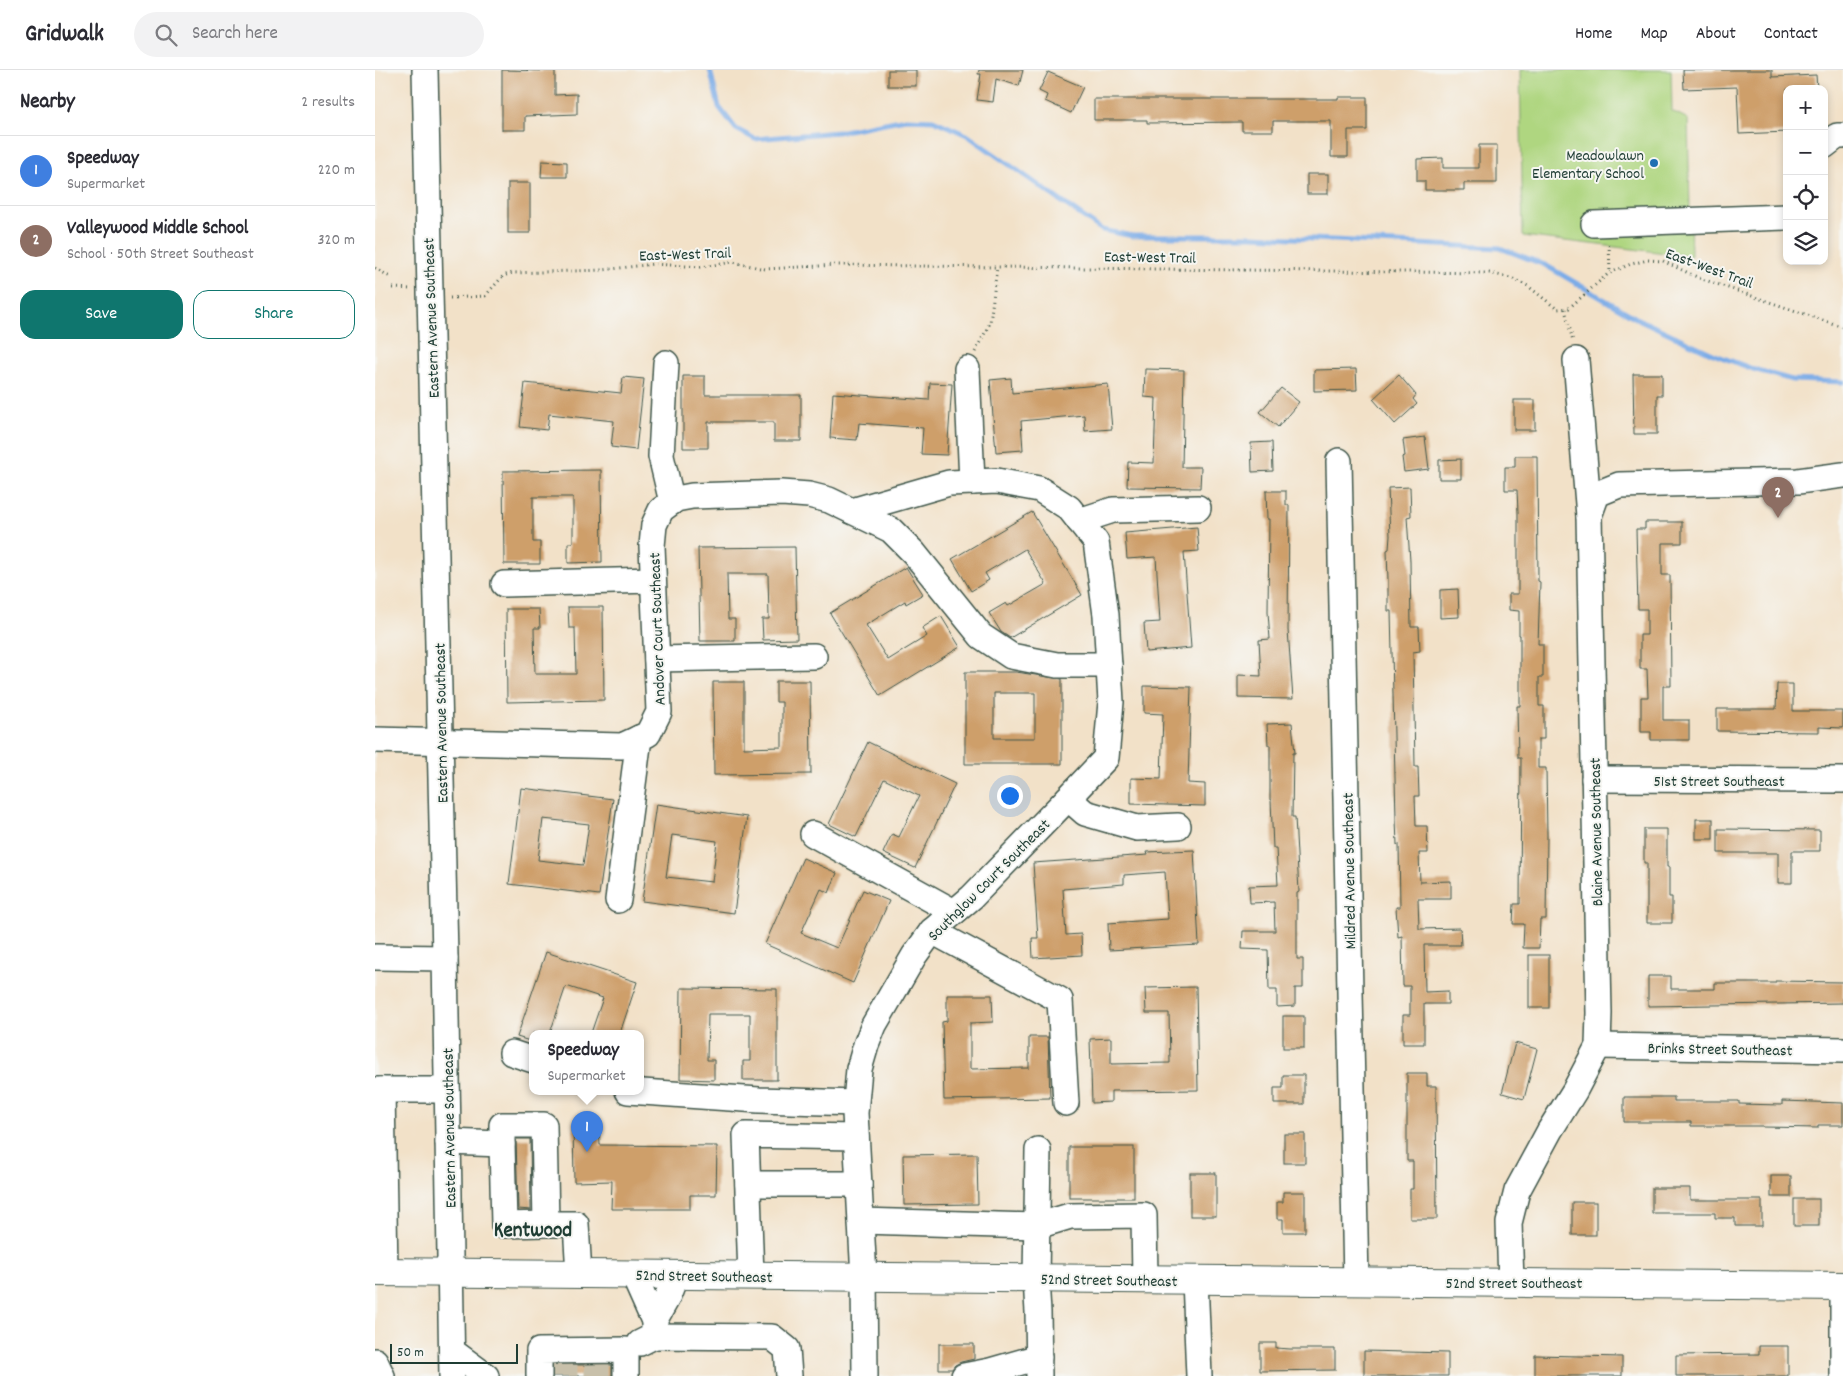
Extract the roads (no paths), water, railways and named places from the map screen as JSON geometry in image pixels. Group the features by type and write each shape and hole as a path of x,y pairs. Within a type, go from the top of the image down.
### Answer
{"main road":[{"name":"52nd Street Southeast","path":"380,1272 1843,1286"}],"street":[{"name":"Eastern Avenue Southeast","path":"425,70 445,958 452,1376"},
{"path":"1828,143 1837,136 1843,136"},
{"path":"1601,224 1783,217"},
{"name":"Blaine Avenue Southeast","path":"1511,1282 1509,1223 1517,1191 1598,1046 1599,1013 1589,516 1577,360"},
{"path":"666,364 661,456 672,502 676,499 692,496 782,493 809,495 829,500 891,530 914,553 981,636 1011,656 1057,665 1109,665"},
{"path":"967,369 972,482"},
{"name":"Mildred Avenue Southeast","path":"1339,461 1356,1282"},
{"path":"1589,516 1597,494 1619,485 1798,481 1843,475"},
{"name":"Southglow Court Southeast","path":"852,511 949,483 997,481 1039,489 1069,508 1096,542 1106,615 1111,702 1105,758 972,897 933,931 914,956 871,1032 859,1069 855,1103 864,1277 865,1376"},
{"name":"Andover Court Southeast","path":"375,740 622,746 648,734 659,712 652,546 654,525 661,510 672,502"},
{"path":"1079,521 1113,510 1198,508"},
{"path":"504,584 653,580"},
{"path":"657,659 814,656"},
{"path":"618,900 639,738"},
{"name":"51st Street Southeast","path":"1594,779 1843,780"},
{"path":"1068,798 1085,812 1137,828 1178,826"},
{"path":"813,834 954,912"},
{"path":"933,931 1060,1000 1066,1103"},
{"path":"375,957 445,958"},
{"name":"Brinks Street Southeast","path":"1598,1046 1843,1050"},
{"path":"380,1272 378,1090 447,1090"},
{"path":"644,1092 759,1100 855,1103"},
{"path":"546,1224 544,1125 502,1126 504,1225 576,1224 579,1274"},
{"path":"751,1276 746,1135 856,1137"},
{"path":"448,1142 502,1144"},
{"path":"965,1376 1001,1373 1039,1366 1035,1279 1038,1150"},
{"path":"748,1184 859,1184"},
{"path":"861,1221 1037,1226 1070,1216 1144,1215 1145,1280"},
{"path":"633,1274 654,1328"},
{"path":"539,1376 539,1351 565,1355 597,1354 626,1350 654,1328 676,1275"},
{"path":"1195,1280 1199,1376"},
{"path":"1843,1286 1843,1376"},
{"path":"654,1328 772,1337 787,1349 789,1376"},
{"path":"626,1350 627,1376"},
{"path":"451,1351 486,1376"},
{"path":"375,1361 381,1376"}],"waterway":[{"path":"710,70 719,107 736,129 755,139 838,132 906,119 933,120 967,135 1102,230 1133,236 1253,236 1500,248 1545,265 1636,318 1713,354 1753,369 1792,380 1843,382"}],"tunnel":[{"path":"597,1358 597,1376"},
{"path":"565,1359 565,1376"}],"place":[{"name":"Meadowlawn Elementary School","path":"1654,163"},
{"name":"Valleywood Middle School","path":"1778,518"},
{"name":"Speedway","path":"587,1152"}],"district":[{"name":"Kentwood","path":"533,1229"}]}
